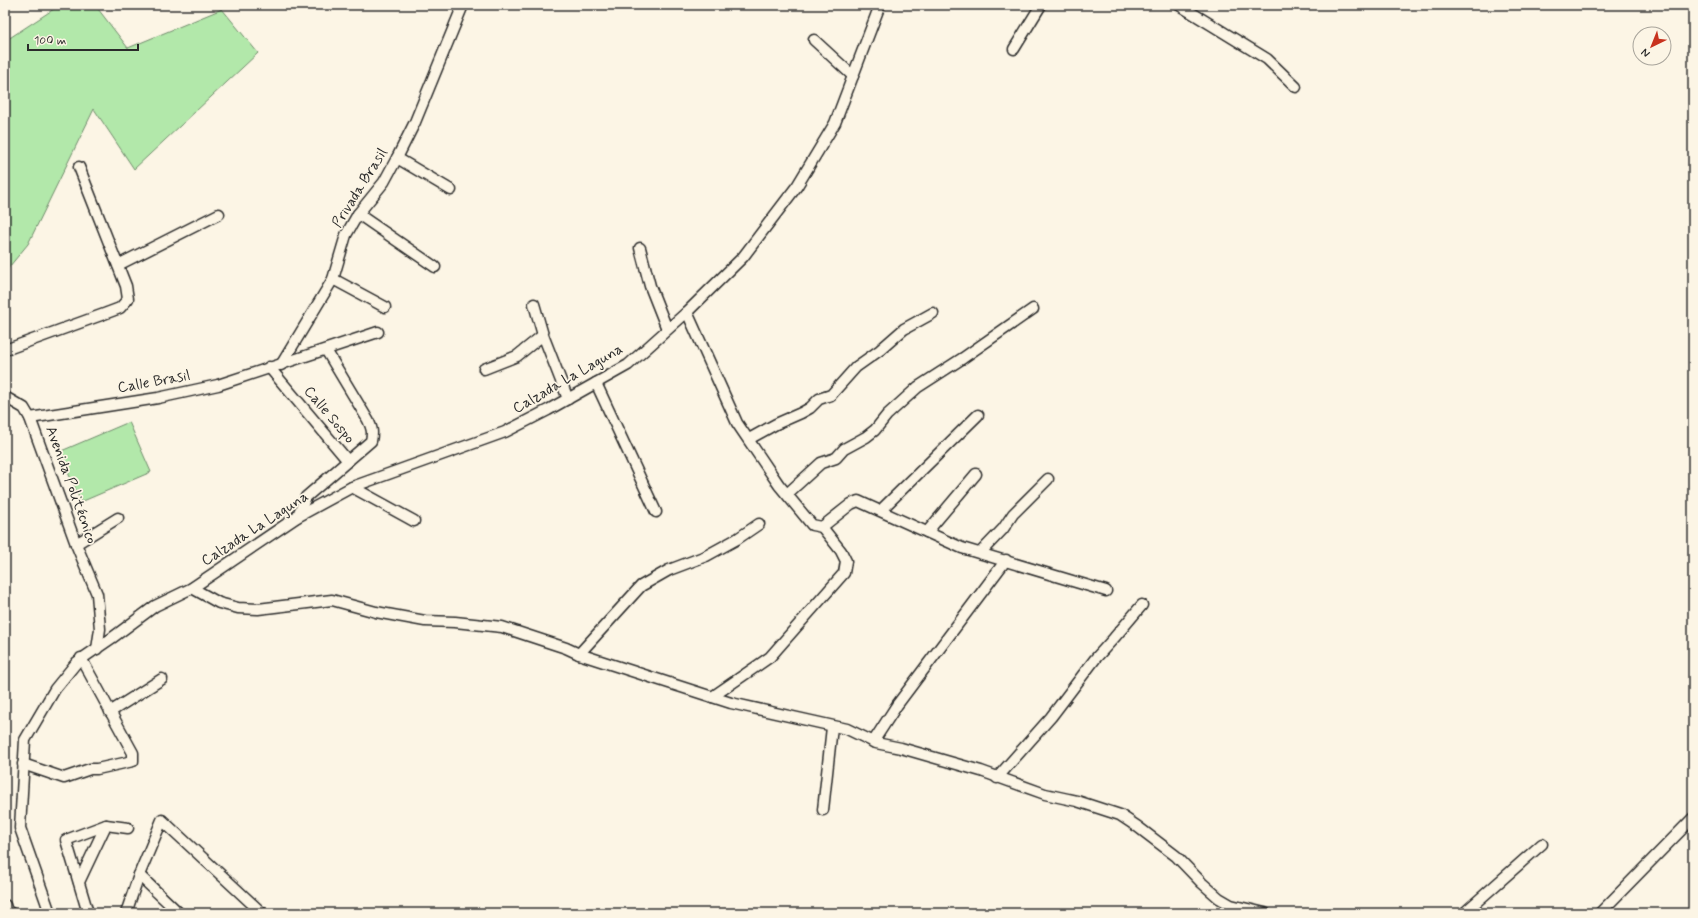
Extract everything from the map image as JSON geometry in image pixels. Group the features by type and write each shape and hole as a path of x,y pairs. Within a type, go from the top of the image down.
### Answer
{"street":[{"name":"Privada Brasil","path":"281,365 334,279 346,235 358,214 384,182 397,158 415,122 463,5"},
{"name":"Calzada La Laguna","path":"50,913 20,828 25,740 55,689 82,658 97,649 155,606 192,588 297,517 352,487 505,432 628,365 687,312 743,257 797,186 835,123 880,5"},
{"path":"1014,50 1041,5"},
{"path":"1179,5 1267,59 1296,87"},
{"path":"814,40 853,76"},
{"path":"397,158 450,190"},
{"path":"5,350 120,308 128,299 126,286 79,167"},
{"path":"118,265 219,214"},
{"path":"358,214 435,266"},
{"path":"640,248 647,276 667,329"},
{"path":"334,279 386,307"},
{"path":"534,304 543,335 568,399"},
{"path":"787,494 821,463 836,458 844,449 866,437 875,430 887,414 918,387 963,358 1033,309"},
{"path":"687,312 737,423 779,485 812,526 822,527 851,504 858,501 881,510 962,548 1106,591"},
{"path":"749,439 810,408 819,399 831,395 856,367 880,350 904,329 933,312"},
{"name":"Calle Brasil","path":"30,418 158,398 218,385 268,367 281,365 378,332"},
{"path":"484,369 517,356 543,335"},
{"path":"326,350 372,430 371,441 348,461"},
{"name":"Calle Sospo","path":"268,367 348,461 306,497 297,517"},
{"path":"596,383 656,512"},
{"name":"Avenida Politécnico","path":"5,397 24,408 30,418 96,594 100,629 97,649"},
{"path":"881,510 978,415"},
{"path":"927,532 976,474"},
{"path":"980,553 1003,529 1013,514 1048,479"},
{"path":"352,487 414,521"},
{"path":"76,544 118,518"},
{"path":"579,654 641,586 669,570 706,556 737,539 759,524"},
{"path":"712,697 770,657 844,573 846,561 822,527"},
{"path":"873,742 897,705 1006,560"},
{"path":"192,588 219,603 238,608 258,609 332,600 376,612 425,621 455,622 502,627 566,648 579,654 731,703 832,727 847,729 873,742 901,748 981,771 1045,794 1077,801 1120,815 1176,856 1219,898 1232,904 1266,913"},
{"path":"997,778 1051,717 1094,659 1142,605"},
{"path":"23,764 64,778 90,769 97,769 133,761 133,753 82,658"},
{"path":"110,712 162,679"},
{"path":"823,810 832,727"},
{"path":"1600,913 1693,818"},
{"path":"126,913 139,875 162,820 262,913"},
{"path":"88,913 66,840 106,825 128,828"},
{"path":"79,882 106,825"},
{"path":"1464,913 1542,844"},
{"path":"139,875 179,913"},
{"path":"1225,913 1232,904"}],"green space":[{"path":"60,5 95,5 128,48 222,9 258,53 134,169 94,109 28,244 5,272 5,124 7,122 5,115 5,41"},
{"path":"129,422 151,472 81,502 59,452"}]}
